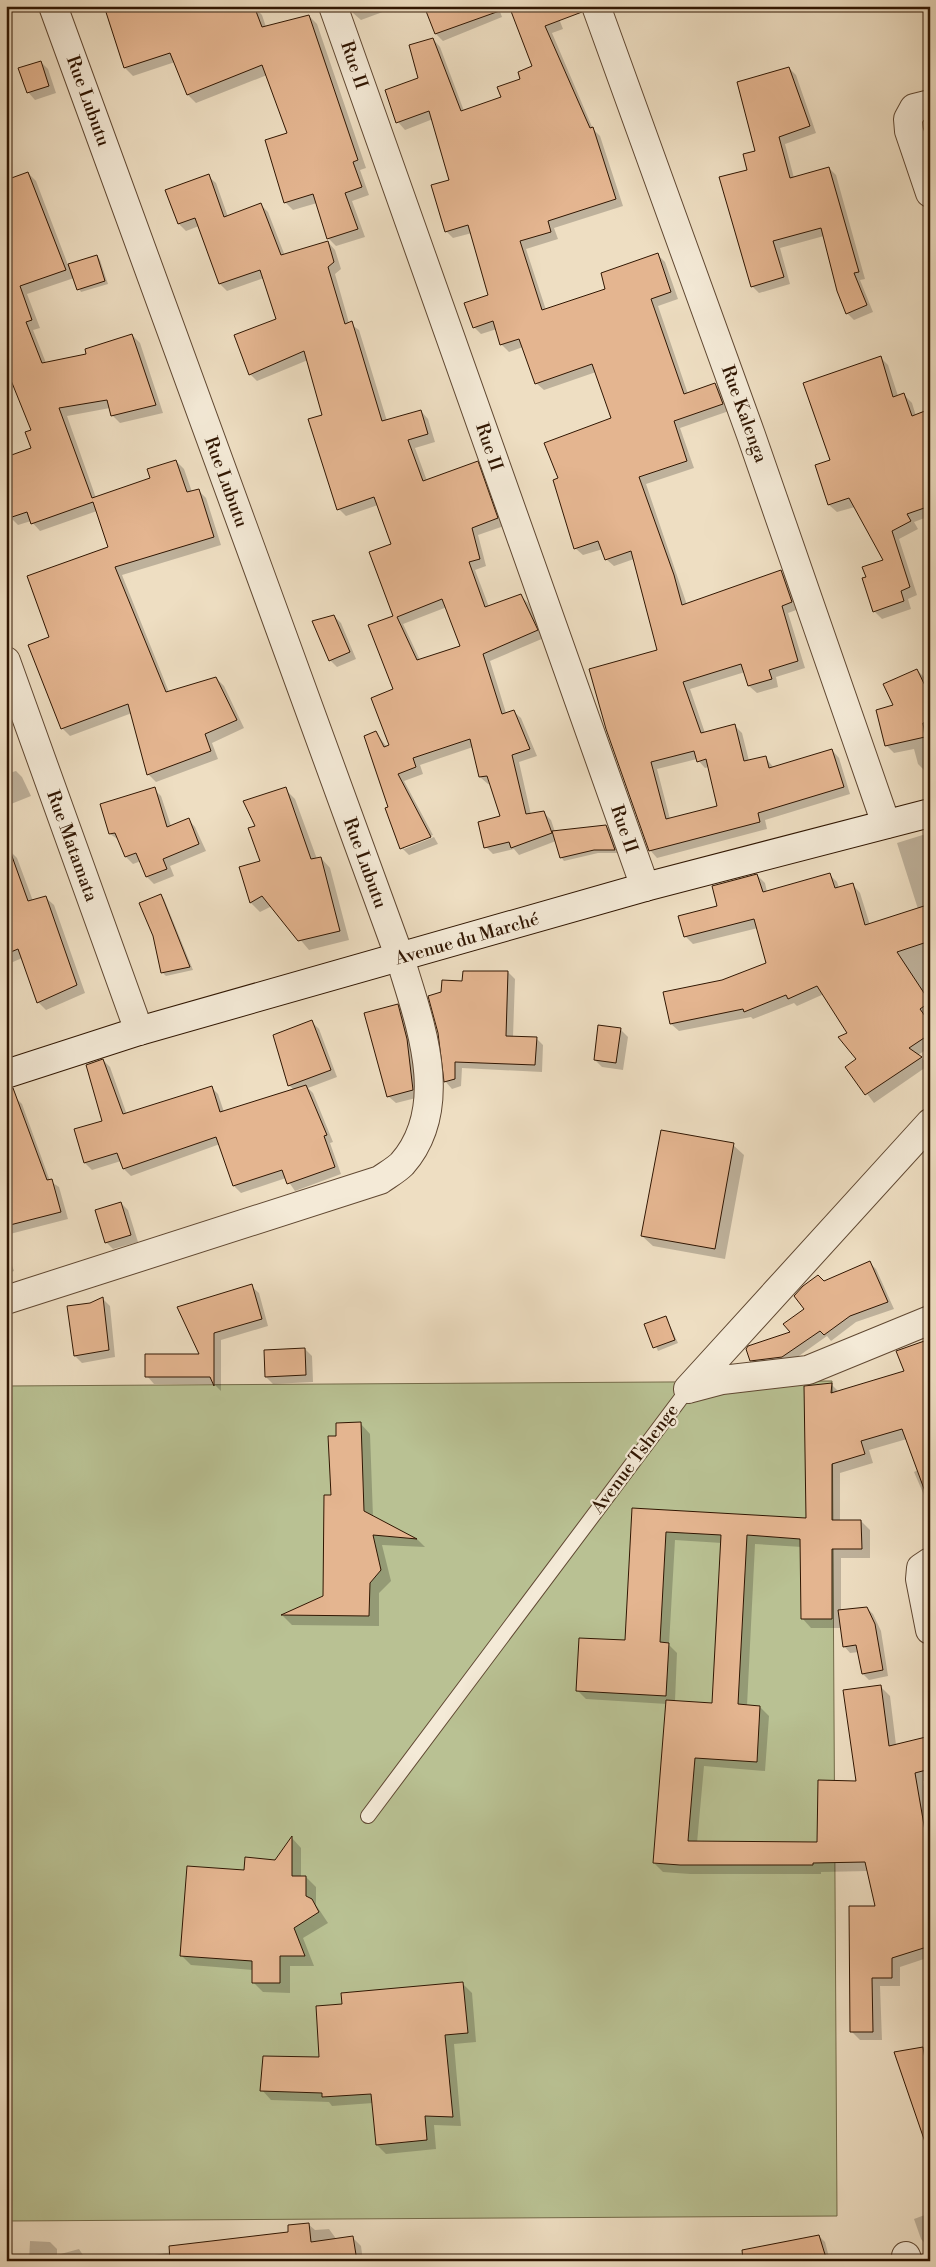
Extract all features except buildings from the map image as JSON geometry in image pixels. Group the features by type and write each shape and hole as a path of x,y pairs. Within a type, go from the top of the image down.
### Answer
{"street":[{"name":"Rue Lubutu","path":"6,1300 380,1180 401,1164 415,1145 424,1121 430,1092 421,1027 400,958 53,6"},
{"name":"Rue II","path":"333,6 645,887"},
{"name":"Rue Kalenga","path":"596,6 751,435 886,824"},
{"path":"930,104 914,108 908,119 909,131 930,193"},
{"name":"Rue Matamata","path":"6,661 139,1032"},
{"name":"Avenue du Marché","path":"6,1074 139,1032 645,887 930,814"},
{"name":"Avenue Tshenge","path":"688,1389 930,1123"},
{"path":"688,1389 722,1380 808,1370 930,1320"},
{"path":"925,1565 920,1579 930,1630"}],"lane":[{"name":"Avenue Tshenge","path":"368,1816 688,1389"}],"green space":[{"path":"832,1381 837,2216 6,2221 6,1386"}]}
